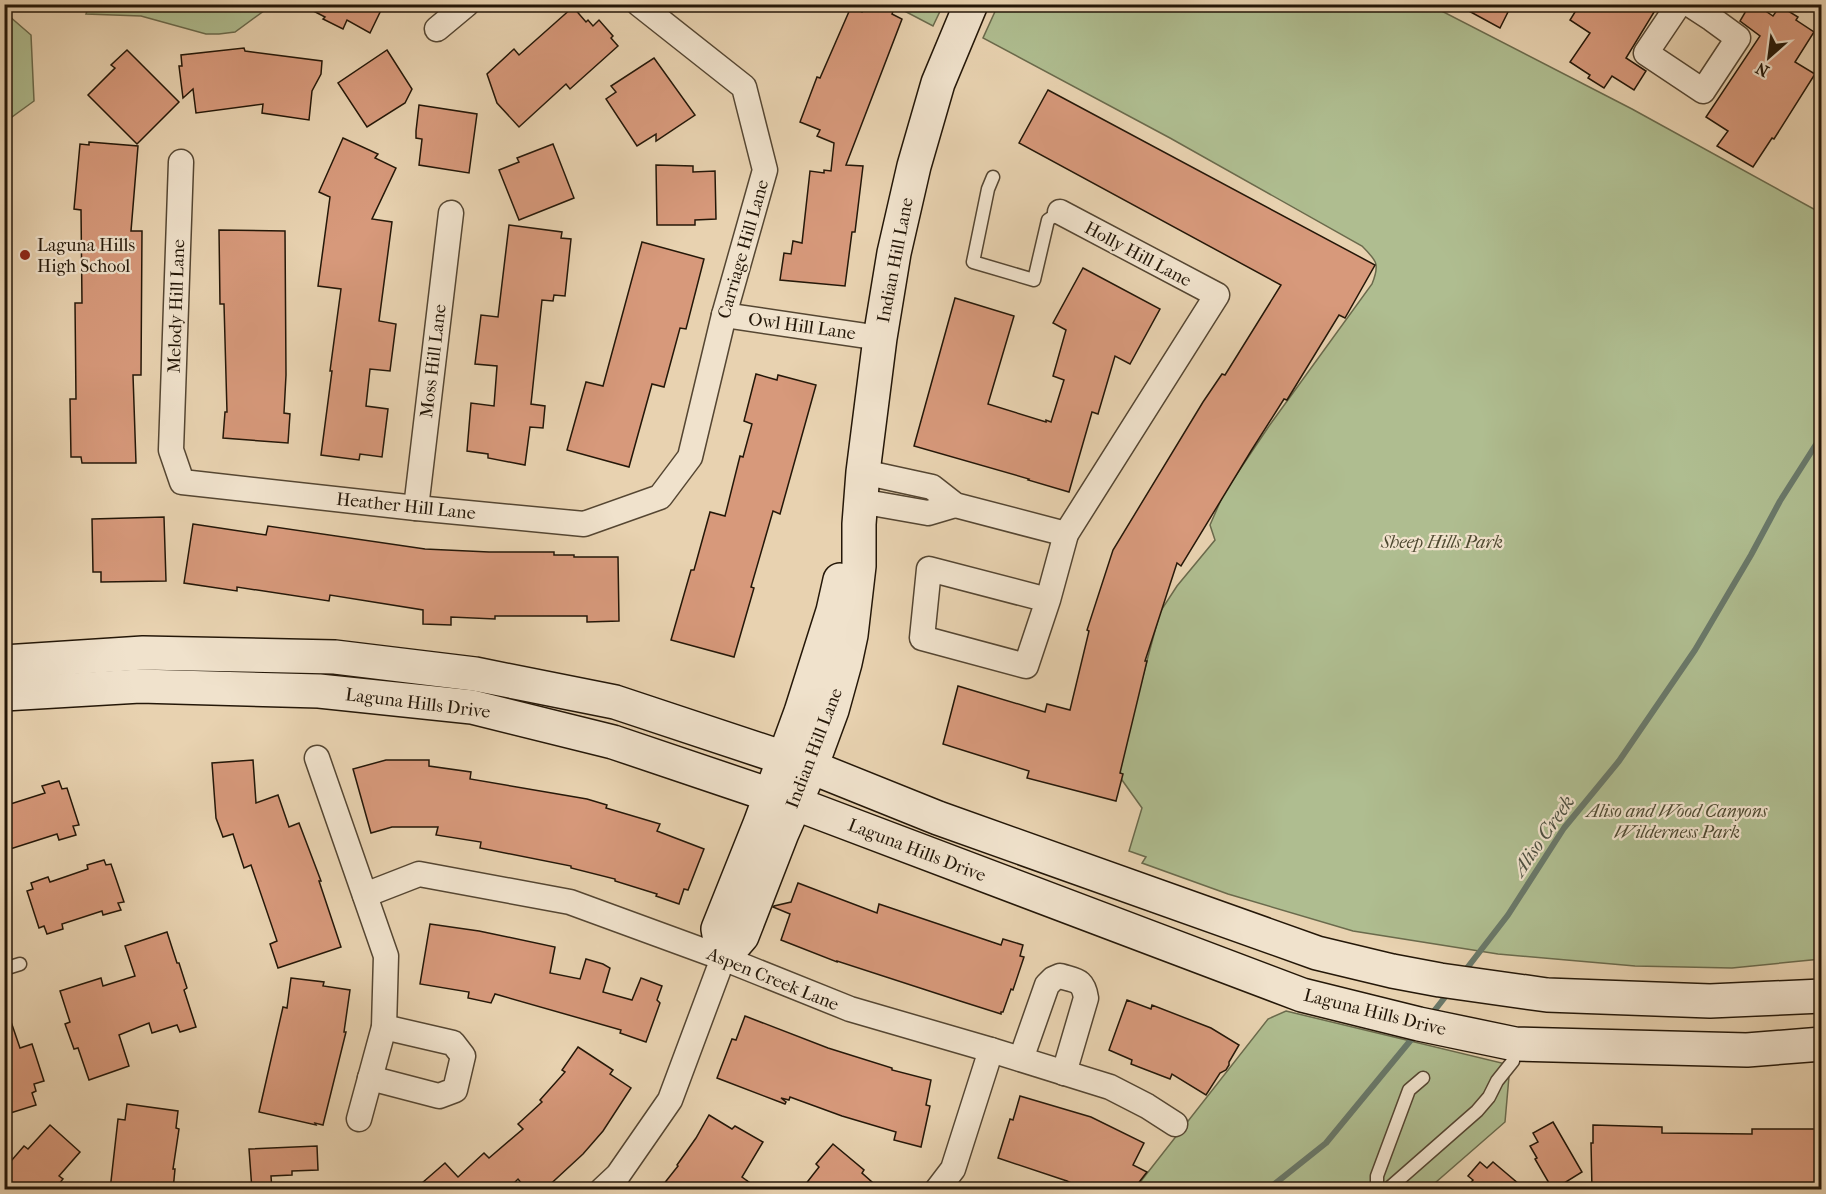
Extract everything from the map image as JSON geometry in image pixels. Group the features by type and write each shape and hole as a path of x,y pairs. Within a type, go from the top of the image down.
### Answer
{"main road":[{"name":"Indian Hill Lane","path":"723,958 742,936 782,799 797,762 832,710 851,635 859,567 861,499 880,338 894,253 914,166 938,83 971,4"},
{"name":"Laguna Hills Drive","path":"4,662 143,653 335,657 475,674 615,702 797,762 938,818 1317,953 1351,962 1440,981 1548,995 1710,1001 1821,996"},
{"name":"Laguna Hills Drive","path":"4,694 140,686 319,691 472,707 613,742 782,799 1302,995 1333,1004 1509,1043 1747,1050 1821,1044"}],"street":[{"path":"437,29 467,4"},
{"name":"Carriage Hill Lane","path":"639,4 744,87 765,170 724,315 690,457 660,497"},
{"path":"1679,4 1646,53 1703,91 1738,38 1717,12 1689,4"},
{"name":"Melody Hill Lane","path":"171,450 181,162"},
{"name":"Holly Hill Lane","path":"1060,212 1217,295 1066,534"},
{"name":"Moss Hill Lane","path":"416,508 451,213"},
{"name":"Owl Hill Lane","path":"724,315 880,338"},
{"name":"Heather Hill Lane","path":"171,450 182,482 416,508 584,524 660,497"},
{"path":"861,499 932,487 955,505 1066,534 1048,600 1026,666 922,638 929,569 1048,600"},
{"path":"317,759 386,956 384,1027 359,1119"},
{"name":"Aspen Creek Lane","path":"364,895 419,874 570,902 723,958 850,1009 992,1050 1110,1088 1147,1106 1175,1124"},
{"name":"Indian Hill Lane","path":"602,1190 618,1175 670,1100 723,958"},
{"path":"1021,1059 1047,985 1059,976 1080,982 1086,998 1064,1073"},
{"path":"370,1078 440,1096 455,1090 463,1056 453,1043 384,1027"},
{"path":"937,1190 953,1169 992,1050"}],"lane":[{"path":"993,177 988,189 974,262 1034,280 1048,220 1060,212"},
{"path":"4,969 20,964"},
{"path":"1387,1190 1477,1111 1489,1097 1497,1081 1513,1061 1509,1043"},
{"path":"1377,1190 1377,1176 1408,1090 1423,1078"}],"green space":[{"path":"89,4 272,5 235,32 206,34 141,16 86,14"},
{"path":"893,5 943,5 933,26"},
{"name":"Sheep Hills Park","path":"998,5 1430,5 1632,109 1821,213 1821,959 1732,968 1635,966 1498,954 1353,931 1228,894 1142,863 1146,857 1129,851 1142,808 1117,773 1160,612 1177,586 1215,540 1210,525 1224,493 1269,426 1372,284 1376,263 1362,246 1170,138 983,38"},
{"path":"4,16 9,16 31,35 34,101 5,122"},
{"path":"1286,1011 1510,1065 1505,1122 1428,1189 1134,1190 1268,1019"}],"building":[{"path":"300,4 384,4 370,33 347,20 343,29"},
{"path":"873,4 893,11 892,14 902,19 846,165 863,166 855,232 852,232 845,286 780,280 784,253 791,254 793,241 802,243 810,171 824,173 824,170 831,171 834,143 817,136 820,130 800,122 817,77 820,78 851,7 862,12 863,9 870,11"},
{"path":"1456,4 1512,4 1500,28"},
{"path":"1580,4 1659,4 1626,58 1646,71 1634,90 1612,76 1604,88 1588,78 1590,75 1570,62 1590,33 1570,20"},
{"path":"1750,4 1755,4 1773,16 1780,6 1798,17 1796,20 1814,32 1795,62 1815,74 1774,139 1772,138 1753,167 1717,146 1728,131 1706,117 1760,36 1740,21"},
{"path":"573,7 586,22 588,20 593,26 599,20 613,36 611,38 618,46 570,89 566,84 519,127 497,103 487,74 514,49 519,55"},
{"path":"244,48 245,51 322,61 321,74 312,91 309,120 262,113 263,104 196,113 193,89 183,98 179,66 182,66 181,55"},
{"path":"127,50 179,102 137,144 88,95 115,68 111,65"},
{"path":"387,50 412,89 405,103 367,127 338,83"},
{"path":"654,58 695,115 656,141 656,134 637,146 606,99 616,92 611,86"},
{"path":"1048,90 1375,265 1345,318 1339,315 1287,400 1284,399 1181,566 1177,563 1145,661 1147,661 1120,773 1123,774 1116,801 1027,778 1029,771 943,744 958,686 1045,712 1047,704 1070,710 1089,631 1087,630 1113,550 1203,402 1222,374 1225,375 1281,285 1019,143"},
{"path":"419,105 477,114 469,173 419,165 422,139 416,138 416,131"},
{"path":"343,138 378,154 375,158 396,168 372,219 392,222 379,321 396,324 390,371 370,369 366,406 388,409 382,457 360,454 359,460 321,455 341,289 318,286 330,197 319,192"},
{"path":"89,142 138,146 131,231 142,231 141,375 133,375 136,463 82,463 81,457 71,457 70,399 76,399 75,303 82,303 81,210 74,209 80,144 89,145"},
{"path":"553,144 574,198 519,220 499,170 519,162 517,158"},
{"path":"656,165 693,166 693,172 715,171 716,219 695,220 695,225 657,225"},
{"path":"509,225 562,232 561,238 571,239 565,296 554,295 553,301 542,300 531,404 545,406 543,428 530,427 525,465 488,458 488,454 467,451 471,403 494,406 497,366 475,364 481,315 498,317"},
{"path":"219,230 285,231 284,413 290,414 288,443 223,438 225,412 227,412 224,304 220,304"},
{"path":"642,242 704,259 686,329 680,328 664,387 652,384 629,467 567,450 586,382 603,386"},
{"path":"1083,268 1160,309 1130,364 1115,356 1098,414 1092,412 1069,492 914,446 955,298 1014,316 988,404 1051,422 1064,380 1053,376 1066,330 1053,323"},
{"path":"756,374 777,380 778,375 816,385 780,514 773,511 734,657 671,640 710,512 725,516 740,456 743,457 752,424 744,421"},
{"path":"164,517 166,581 101,582 101,572 93,572 92,519"},
{"path":"193,524 266,535 268,526 425,549 554,552 554,555 574,555 574,557 618,557 619,621 587,622 587,616 495,616 495,619 451,617 451,625 423,624 423,610 330,595 329,601 237,587 237,591 184,583"},
{"path":"253,760 256,803 278,795 289,827 299,823 321,881 319,881 341,947 278,968 270,944 277,941 251,865 244,868 233,834 223,837 216,818 212,763"},
{"path":"386,760 429,760 429,766 471,772 470,779 587,799 607,805 606,808 660,824 657,831 704,849 688,890 684,889 679,904 656,896 657,894 615,881 615,879 571,868 571,866 480,848 481,842 436,835 438,827 392,827 371,833 353,769"},
{"path":"59,781 62,789 67,788 79,825 73,826 76,835 59,840 57,834 4,851 4,806 45,793 42,786"},
{"path":"104,860 106,865 111,864 124,902 118,903 121,910 103,915 102,911 62,924 63,929 47,934 44,926 39,928 27,891 33,889 31,883 48,877 50,882 88,869 87,865"},
{"path":"798,883 877,913 879,904 1001,945 1003,939 1023,945 1020,956 1024,957 1003,1012 1001,1014 837,962 781,940 790,914 773,907 791,902"},
{"path":"430,924 479,931 555,947 550,973 580,979 586,959 603,964 610,968 603,992 632,1000 641,978 662,986 657,1000 660,1003 646,1042 620,1033 621,1030 495,994 491,1003 468,998 469,992 420,984"},
{"path":"167,932 187,988 184,990 196,1027 180,1032 177,1025 152,1033 149,1023 119,1035 129,1066 89,1080 78,1048 74,1049 65,1024 70,1022 60,991 101,978 103,986 135,976 125,946"},
{"path":"291,978 324,982 323,986 350,990 344,1032 346,1032 323,1125 259,1112 283,1007 287,1008"},
{"path":"1127,1000 1151,1009 1152,1005 1211,1028 1239,1045 1226,1070 1220,1073 1206,1095 1172,1074 1170,1079 1131,1064 1132,1060 1109,1050"},
{"path":"7,1010 20,1048 32,1044 44,1081 34,1084 36,1091 32,1093 36,1105 4,1115 4,1011"},
{"path":"745,1016 828,1048 892,1068 892,1070 931,1080 926,1105 930,1106 921,1147 894,1140 896,1132 790,1097 789,1100 781,1098 786,1102 785,1104 717,1078 732,1039 736,1040"},
{"path":"578,1047 613,1070 610,1074 631,1088 603,1131 583,1154 544,1190 527,1190 518,1179 507,1190 414,1190 445,1163 458,1177 484,1153 489,1158 523,1129 518,1124 542,1102 540,1100 565,1072 562,1070"},
{"path":"1020,1096 1091,1117 1144,1143 1133,1165 1147,1172 1133,1190 1086,1190 1067,1181 998,1158"},
{"path":"127,1104 178,1111 176,1128 179,1129 173,1169 175,1169 173,1190 110,1190 118,1119 125,1120"},
{"path":"709,1115 732,1129 735,1126 763,1142 742,1177 760,1190 659,1190 678,1166"},
{"path":"1553,1122 1582,1172 1553,1190 1530,1146 1538,1142 1533,1133"},
{"path":"50,1125 80,1152 59,1176 63,1179 54,1190 5,1190 5,1168 24,1146 28,1149"},
{"path":"1593,1125 1662,1127 1662,1133 1752,1134 1752,1129 1821,1129 1821,1190 1592,1190"},
{"path":"833,1144 864,1170 862,1173 881,1190 801,1190 819,1167 816,1164"},
{"path":"317,1146 318,1170 292,1171 292,1175 271,1176 272,1190 252,1190 249,1149"},
{"path":"1480,1162 1487,1168 1493,1162 1526,1190 1464,1190 1473,1180 1468,1176"}],"waterway":[{"name":"Aliso Creek","path":"1464,972 1508,915 1564,828 1619,761 1695,650 1780,501 1822,435"},
{"name":"Aliso Creek","path":"1431,1015 1449,992"},
{"name":"Aliso Creek","path":"1267,1190 1326,1143 1415,1035"}],"place":[{"name":"Laguna Hills High School","path":"25,255"}],"park label":[{"name":"Aliso and Wood Canyons Wilderness Park","path":"1677,821"}]}
